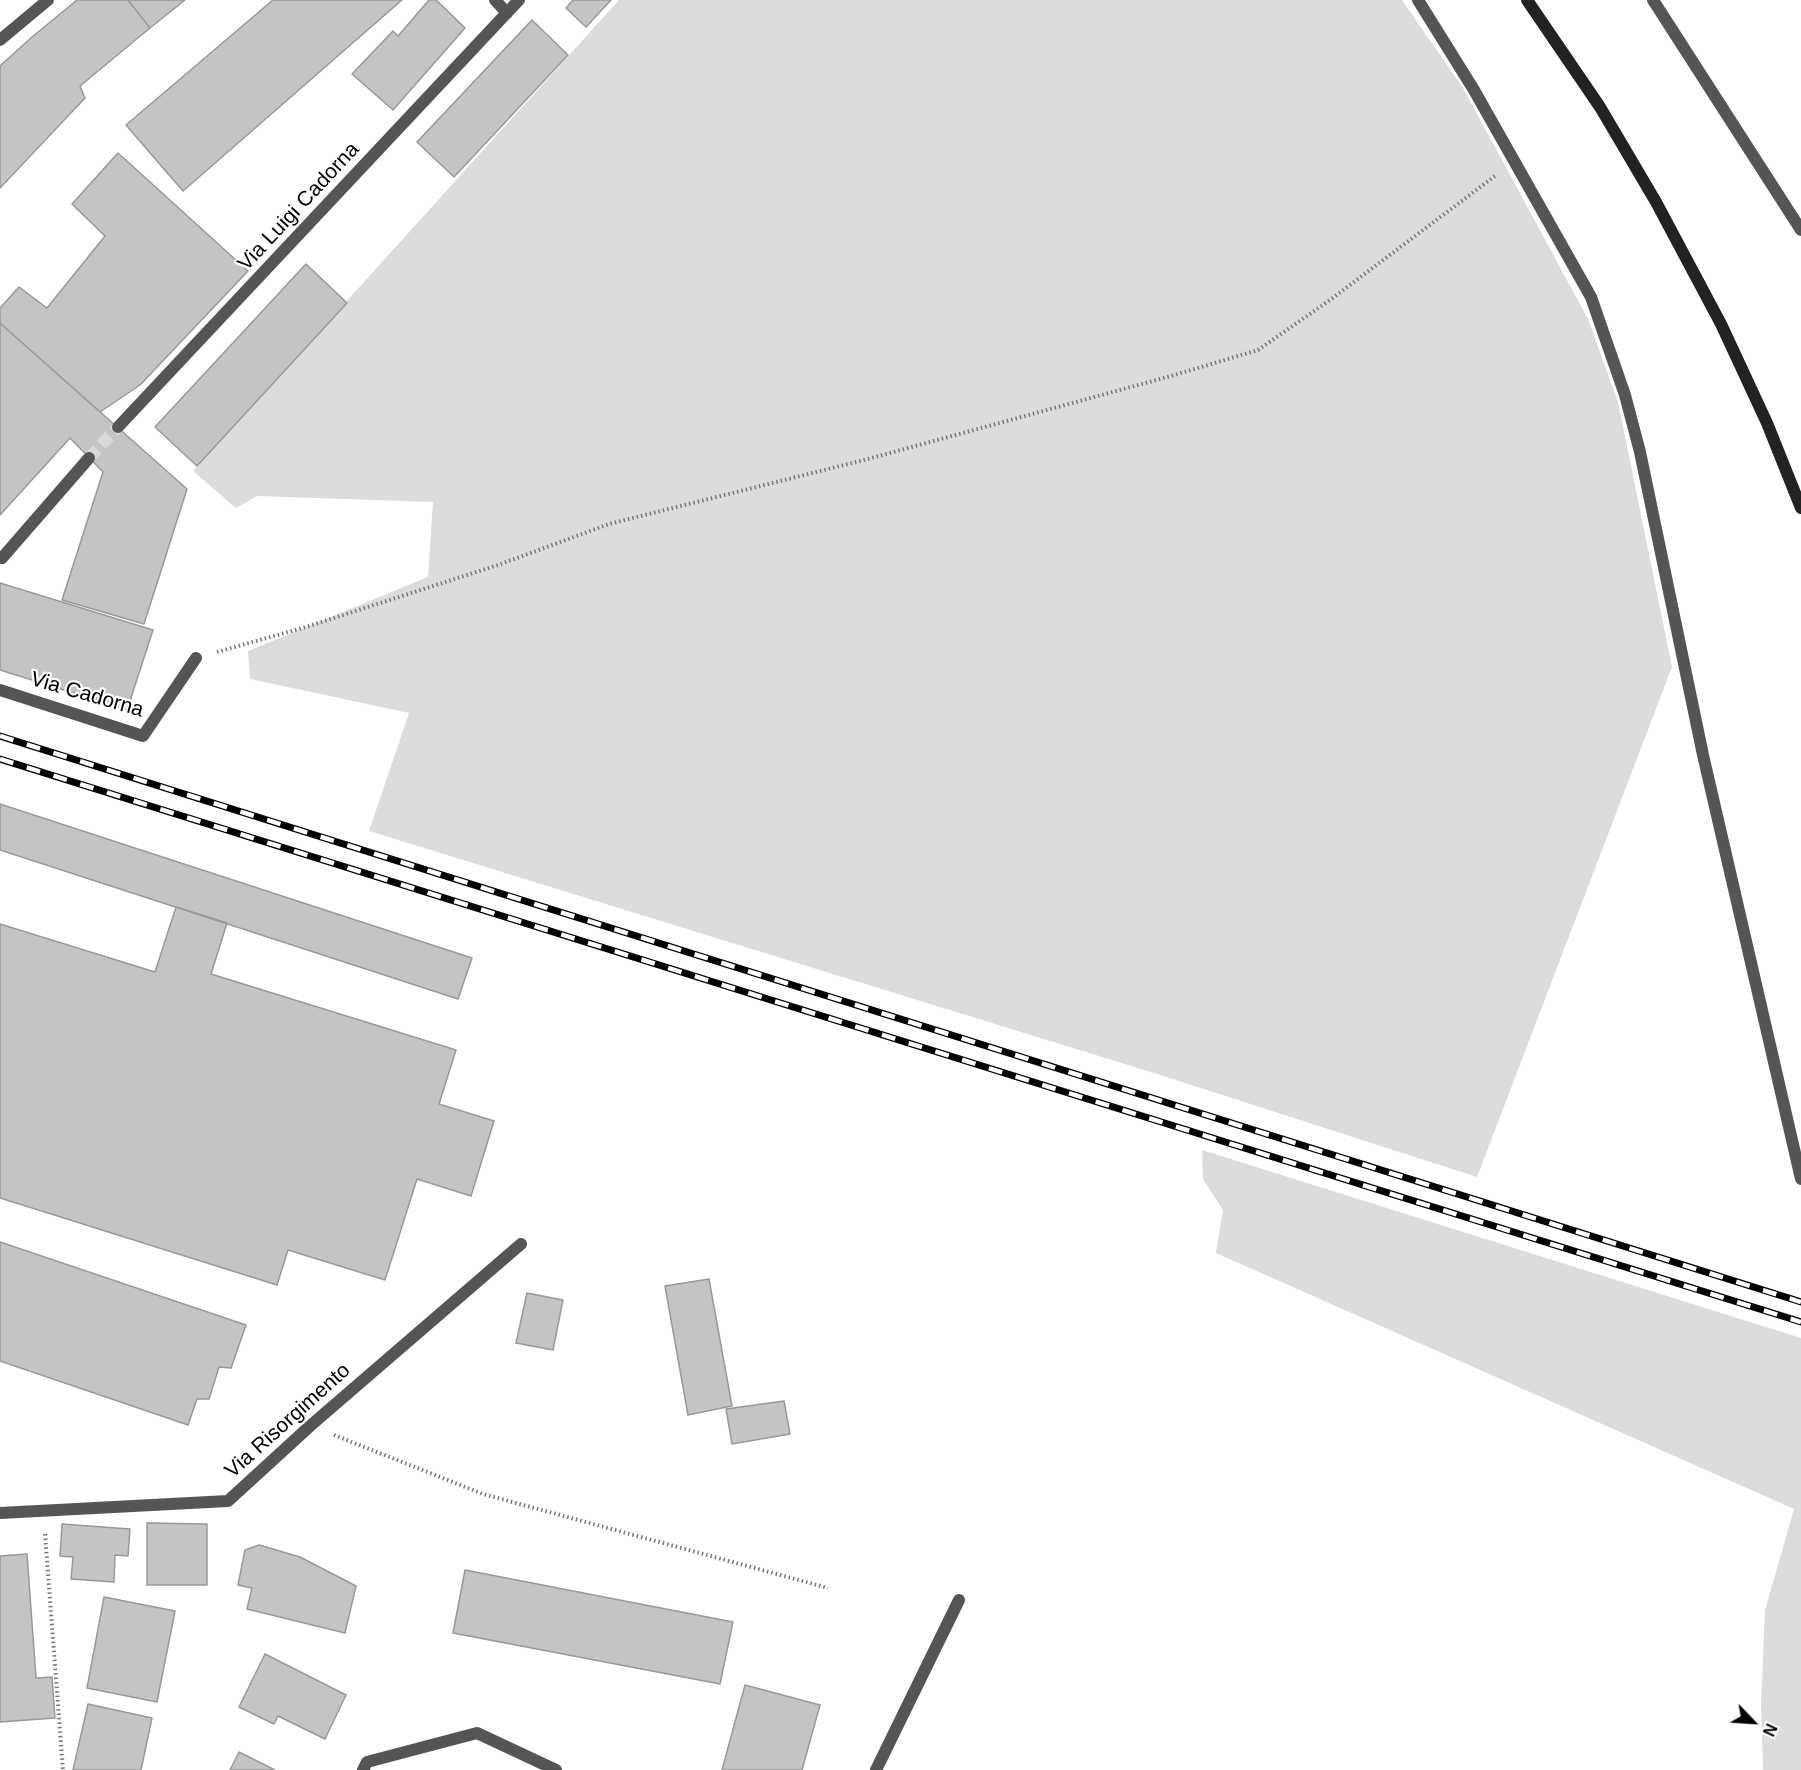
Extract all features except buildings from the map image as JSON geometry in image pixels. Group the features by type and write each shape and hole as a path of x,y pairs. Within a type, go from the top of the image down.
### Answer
{"main road":[{"path":"1527,0 1600,107 1667,222 1721,324 1767,423 1801,508"}],"street":[{"path":"0,40 48,0"},
{"path":"495,0 507,13"},
{"name":"Via Luigi Cadorna","path":"118,427 519,0"},
{"path":"1418,0 1468,81 1591,297 1625,395 1640,452 1703,755 1801,1179"},
{"path":"1653,0 1801,230"},
{"path":"0,557 2,558 89,458"},
{"name":"Via Cadorna","path":"0,690 143,736 196,658"},
{"name":"Via Risorgimento","path":"0,1513 228,1502 310,1426 521,1244"},
{"path":"876,1770 959,1600"},
{"path":"363,1770 367,1762 477,1733 556,1770"}],"path":[{"path":"196,658 306,627 498,565 609,524 879,456 1258,350 1330,300 1514,161"},
{"path":"310,1426 483,1494 828,1588"},
{"path":"43,1511 63,1770"}],"shaded area":[{"path":"619,0 1402,0 1463,88 1588,319 1618,402 1672,667 1477,1177 1154,1073 369,831 409,713 250,679 248,651 428,577 433,502 257,496 236,508 193,471"},
{"path":"1202,1150 1801,1338 1801,1770 1763,1770 1761,1704 1765,1610 1794,1509 1216,1253 1223,1210 1203,1179"}],"tunnel":[{"path":"89,458 118,427"}],"railway":[{"path":"0,736 1801,1302"},
{"path":"0,759 1801,1322"}]}
